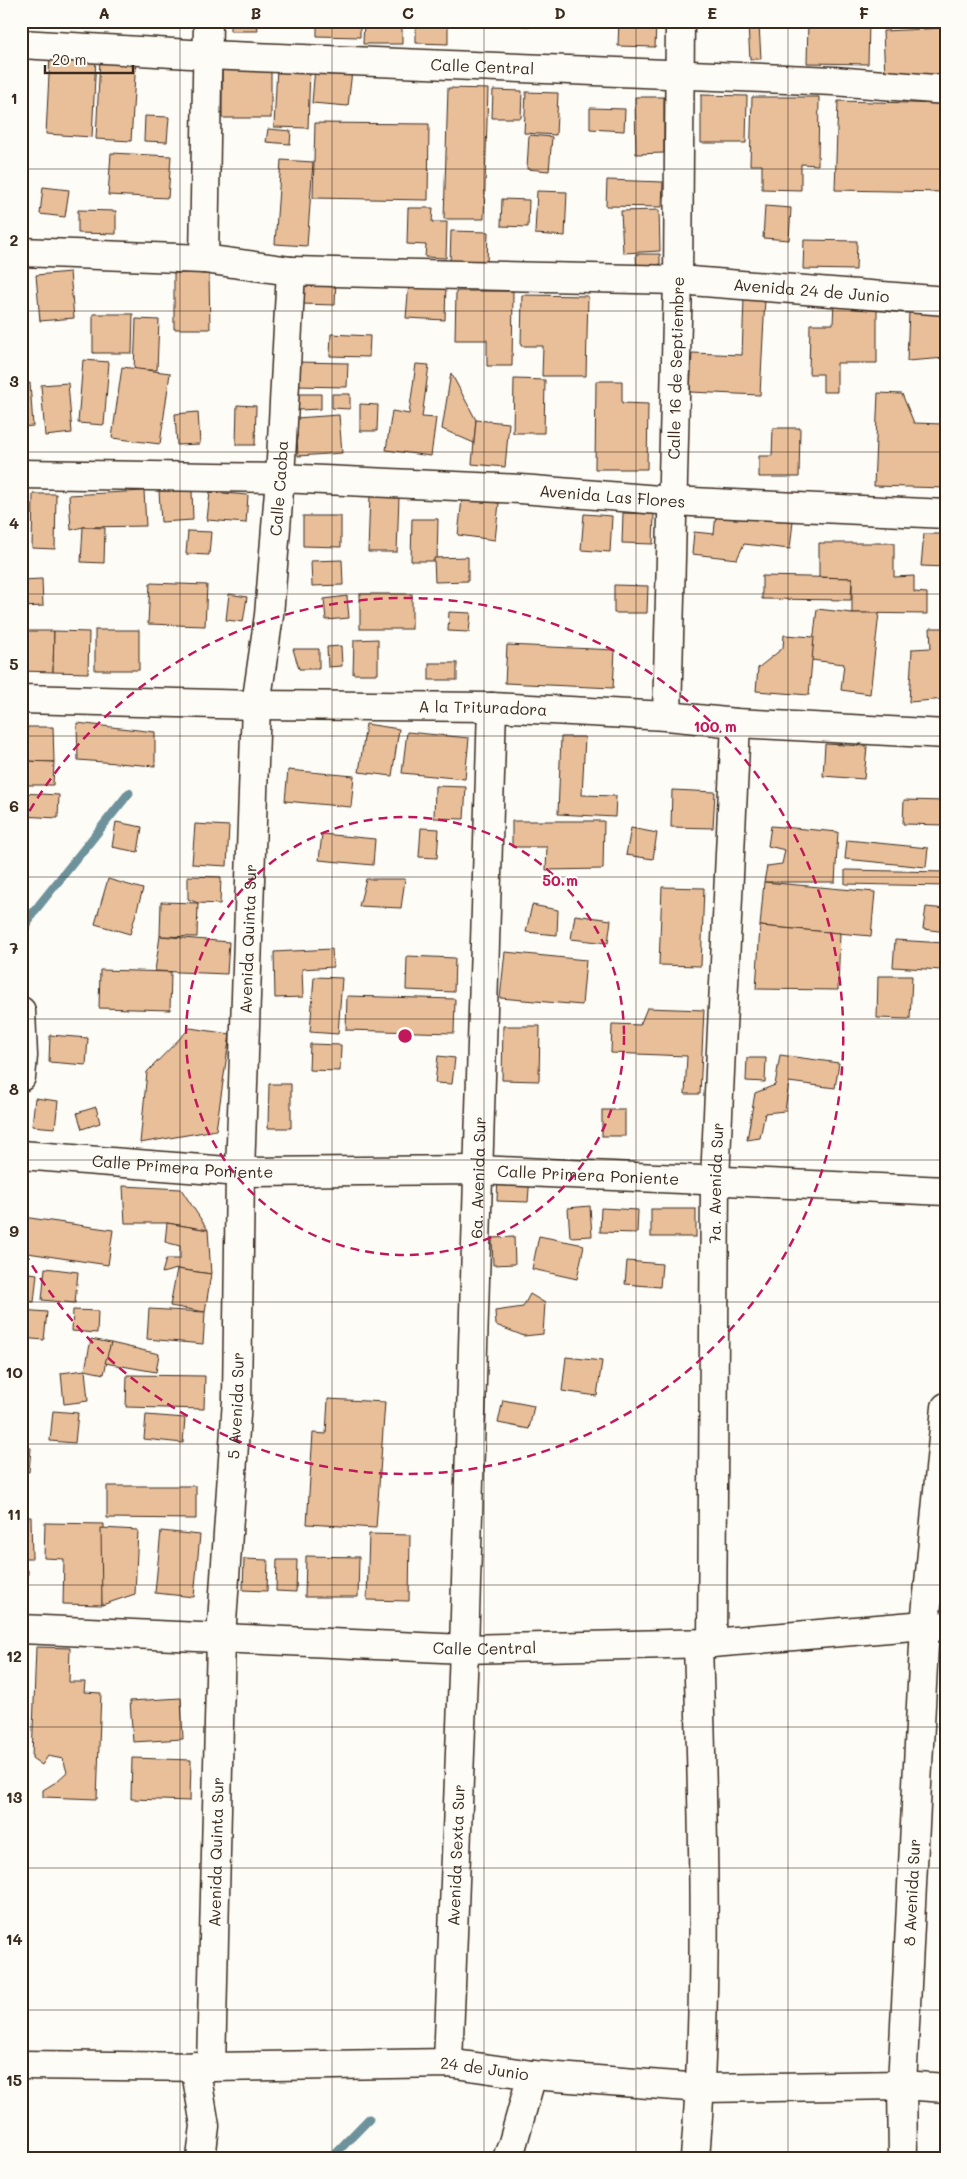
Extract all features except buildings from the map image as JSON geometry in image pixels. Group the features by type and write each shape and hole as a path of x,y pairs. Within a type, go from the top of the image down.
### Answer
{"street":[{"path":"204,259 208,21"},
{"name":"Calle 16 de Septiembre","path":"667,716 678,280 678,74 680,21"},
{"name":"Calle Central","path":"21,44 207,55 834,81 946,90"},
{"name":"Avenida 24 de Junio","path":"21,252 204,259 291,271 678,280 946,301"},
{"name":"Calle Caoba","path":"256,705 269,614 280,478 291,271"},
{"name":"Avenida Las Flores","path":"21,474 280,478 521,489 672,501 946,514"},
{"name":"A la Trituradora","path":"21,699 256,705 492,707 946,734"},
{"name":"Avenida Quinta Sur","path":"240,1172 256,705"},
{"name":"6a. Avenida Sur","path":"464,1649 492,707"},
{"name":"7a. Avenida Sur","path":"695,2158 701,2088 705,1644 714,1180 736,723"},
{"path":"21,1011 23,1056 21,1078"},
{"name":"Calle Primera Poniente","path":"21,1155 240,1172 479,1170 946,1191"},
{"name":"5 Avenida Sur","path":"221,1637 237,1400 240,1172"},
{"name":"8 Avenida Sur","path":"903,2158 902,2085 935,1626 946,1407"},
{"name":"Calle Central","path":"21,1629 464,1649 705,1644 935,1626"},
{"name":"Avenida Quinta Sur","path":"201,2158 205,2126 203,2067 221,1637"},
{"name":"Avenida Sexta Sur","path":"448,2063 464,1649"},
{"name":"24 de Junio","path":"21,2065 203,2067 448,2063 532,2076 701,2088 902,2085 946,2088"},
{"path":"507,2158 532,2076"}],"waterway":[{"path":"21,937 32,914 129,793"},
{"path":"331,2158 369,2119"}]}
